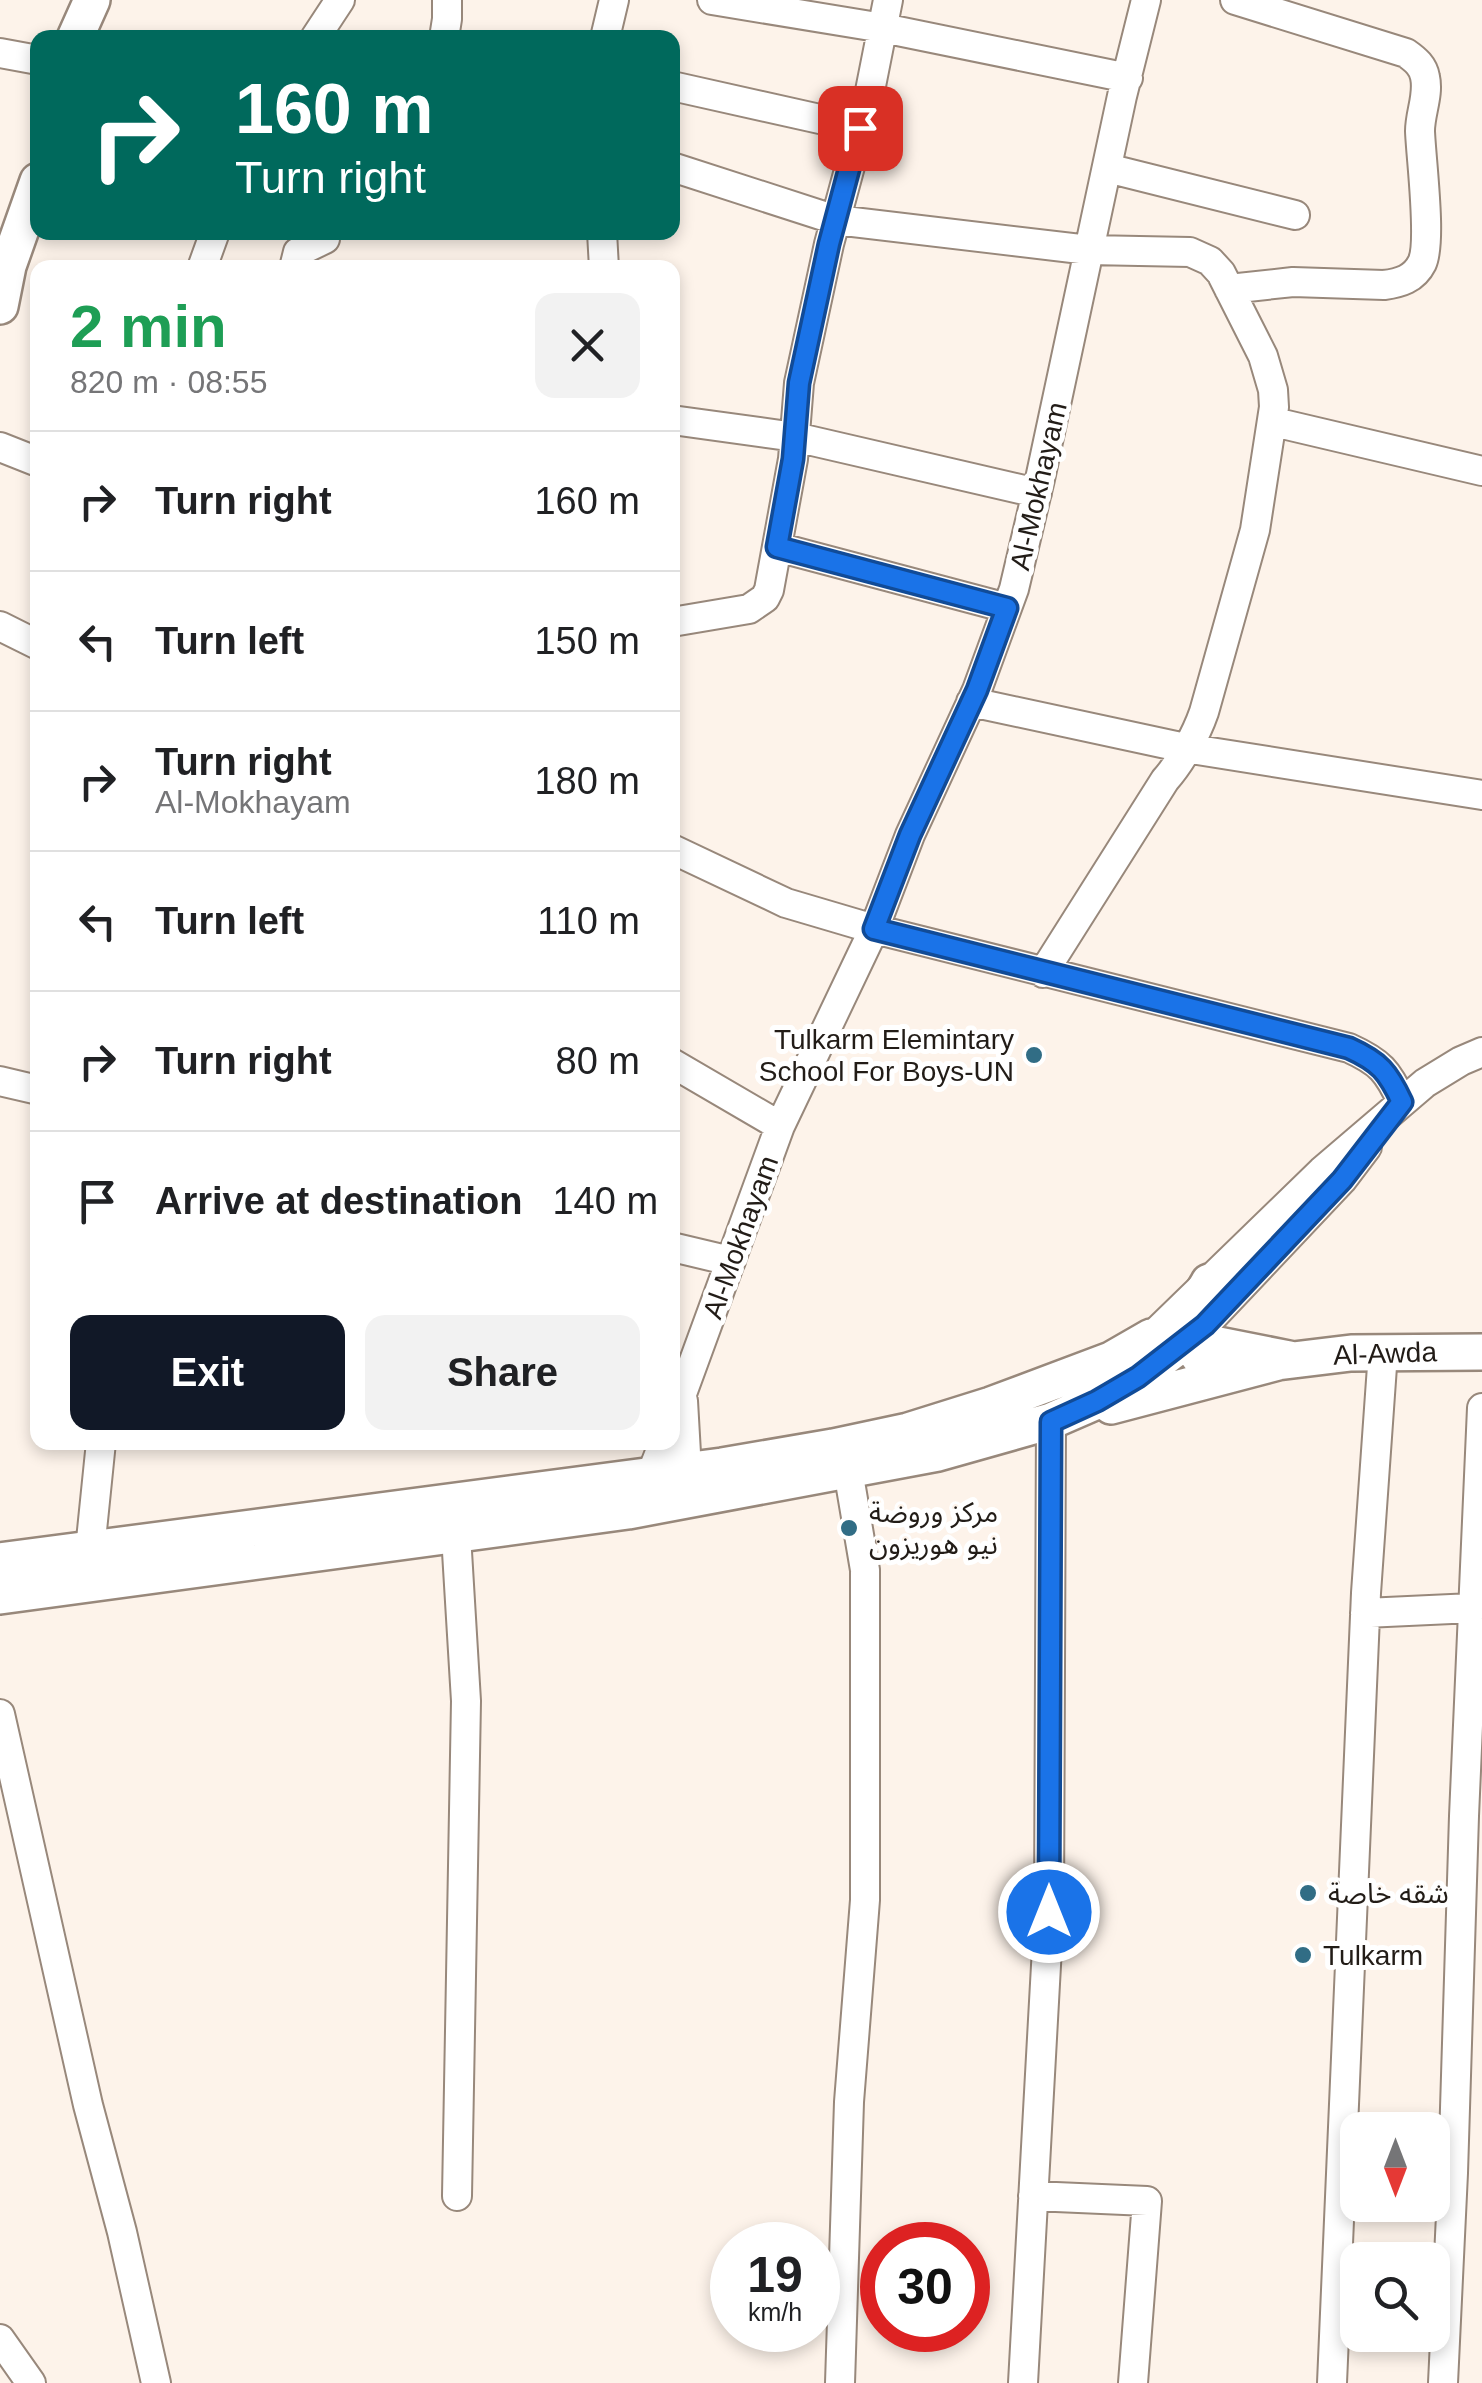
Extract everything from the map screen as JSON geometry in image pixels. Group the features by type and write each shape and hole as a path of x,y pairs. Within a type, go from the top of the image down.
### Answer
{"main road":[{"path":"79,30 92,0"},
{"path":"0,306 8,266 30,204"},
{"path":"1209,1282 1187,1326 1188,1339 1200,1358 1246,1368 1289,1360"},
{"path":"0,1596 456,1535 908,1431 1111,1360 1151,1337 1188,1339"},
{"path":"1051,1422 1138,1377 1188,1339"},
{"name":"Al-Awda","path":"1289,1360 1383,1352 1482,1352"},
{"path":"0,1562 651,1476 682,1486 848,1470 938,1453 1289,1360"}],"street":[{"path":"320,30 340,0"},
{"path":"445,30 447,0"},
{"path":"608,30 614,0"},
{"path":"712,0 882,28 1128,78"},
{"path":"680,621 750,609 769,590 793,459 799,383 888,0"},
{"name":"Al-Mokhayam","path":"680,1401 780,1126 874,929 910,835 971,702 1014,588 1146,0"},
{"path":"1230,289 1293,282 1396,284 1420,268 1426,247 1420,128 1426,81 1416,60 1406,53 1235,0"},
{"path":"0,53 30,59"},
{"path":"680,88 860,128"},
{"path":"1107,168 1295,216"},
{"path":"680,170 836,220 1089,250 1190,252 1221,273 1269,373 1274,422 1256,530 1196,745 1165,780 1043,973"},
{"path":"296,260 298,252 319,240"},
{"path":"680,421 795,437 1037,494"},
{"path":"1274,422 1482,471"},
{"path":"0,447 30,459"},
{"path":"777,547 1007,608"},
{"path":"0,626 30,642"},
{"path":"971,702 1482,796"},
{"path":"680,853 786,902 874,929 1349,1048 1380,1065 1402,1102"},
{"path":"1151,1337 1322,1171 1402,1102 1460,1061 1482,1052"},
{"path":"680,1068 780,1126"},
{"path":"0,1081 30,1088"},
{"path":"1188,1339 1342,1180 1402,1102"},
{"path":"680,1249 731,1261"},
{"path":"1348,2242 1365,1613 1383,1352"},
{"path":"682,1486 683,1394"},
{"path":"1447,2242 1473,1816 1482,1408"},
{"path":"1023,2383 1049,1912 1051,1422"},
{"path":"90,1550 101,1450"},
{"path":"651,1476 661,1450"},
{"path":"840,2383 849,2102 865,1900 866,1570 848,1470"},
{"path":"456,1535 466,1700 457,2196"},
{"path":"1365,1613 1476,1597"},
{"path":"0,1714 88,2106 156,2383"},
{"path":"1033,2196 1147,2201 1133,2383"},
{"path":"0,2339 31,2383"},
{"path":"1332,2383 1340,2346"},
{"path":"1442,2352 1443,2383"}],"place":[{"name":"Tulkarm Elemintary School For Boys-UN","path":"1034,1055"},
{"name":"مركز وروضة نيو هوريزون","path":"849,1528"},
{"name":"شقه خاصة","path":"1308,1893"},
{"name":"Tulkarm","path":"1303,1955"}],"route":[{"path":"860,128 829,244 799,383 793,459 777,547 1007,608 977,690 910,835 874,929 1349,1048 1380,1065 1402,1102 1342,1180 1205,1325 1138,1377 1051,1422 1049,1912"}]}
